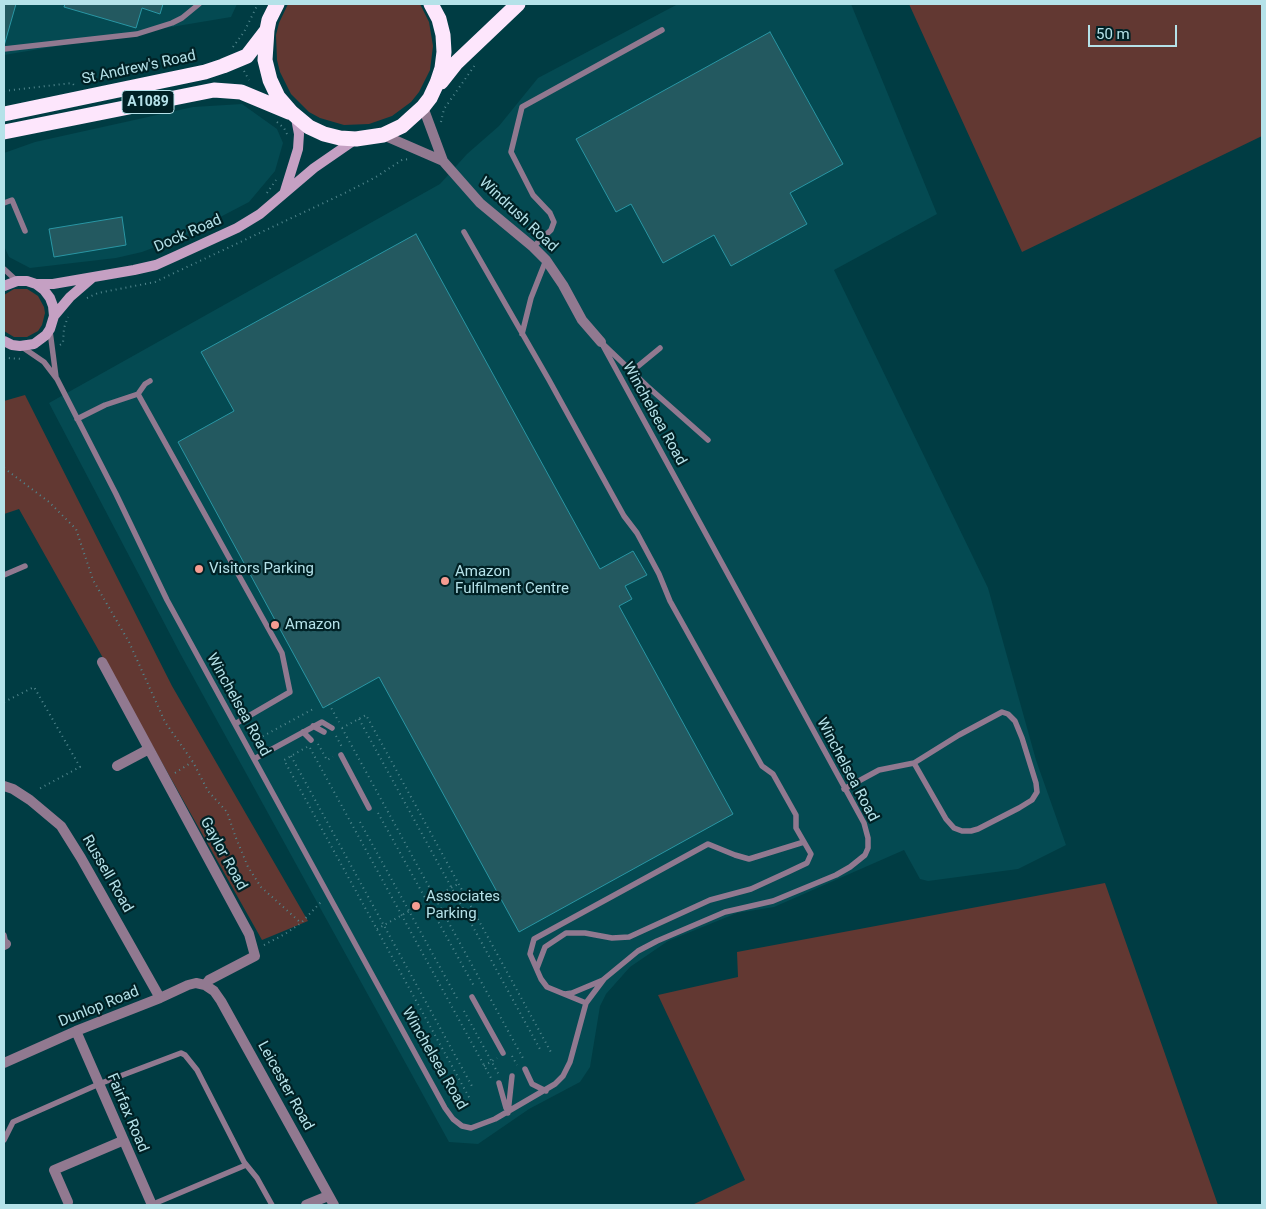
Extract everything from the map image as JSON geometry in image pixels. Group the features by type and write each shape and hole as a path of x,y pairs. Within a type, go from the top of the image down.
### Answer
{"highway":[{"path":"277,4 269,20 265,60 270,80 278,97 293,115 309,127 324,134 356,139 382,135 402,126 426,102 456,63 518,4"},
{"path":"426,102 440,76 444,52 443,35 439,20 431,4"},
{"name":"St Andrew's Road","path":"4,114 205,72 247,56 267,30"},
{"name":"A1089","path":"4,132 214,90 241,92 293,115"}],"street":[{"name":"Windrush Road","path":"426,102 444,161 480,203 534,247 546,260 563,285 582,320 601,342"},
{"name":"Dock Road","path":"284,192 293,170 298,149 299,134 293,115"},
{"name":"Windrush Road","path":"382,135 444,161"},
{"name":"Dock Road","path":"17,281 53,284 134,270 162,262 237,228 276,202 284,192 356,139"},
{"path":"10,345 34,344 46,335 54,316 70,297 92,277"},
{"path":"4,286 17,281"},
{"path":"36,284 50,298 54,316"},
{"name":"Gaylor Road","path":"102,662 249,934 255,956"},
{"path":"117,766 149,749"},
{"name":"Russell Road","path":"4,786 14,789 30,800 61,826 160,998"},
{"path":"205,986 209,980 255,956"},
{"name":"Dunlop Road","path":"4,1063 188,985 196,983 205,986"},
{"name":"Leicester Road","path":"205,986 214,991 221,1002 331,1201"},
{"name":"Fairfax Road","path":"76,1032 151,1205"},
{"path":"68,1202 54,1170 122,1141"},
{"path":"306,1205 331,1201"}],"lane":[{"path":"4,49 137,34 172,23 182,18 199,4"},
{"path":"534,247 551,230 554,222 550,213 533,195 511,152 522,106 662,30"},
{"path":"4,204 12,200 25,231"},
{"path":"464,232 624,516 637,533 670,601 762,766 774,774 796,815 796,828 810,854 807,862 751,889 710,900 629,937 612,938 566,933 545,947 537,968"},
{"path":"522,334 531,298 546,260"},
{"path":"4,269 17,281"},
{"name":"Winchelsea Road","path":"50,329 57,379"},
{"path":"601,342 708,440"},
{"name":"Winchelsea Road","path":"10,345 44,362 57,379 116,494 159,586 452,1119 462,1126 471,1128 480,1126 508,1112 546,1090 563,1076 570,1062 586,1003 604,979 638,951 725,912 773,902 836,875 858,861 865,855 868,848 868,838 864,823 601,342"},
{"path":"632,371 660,348"},
{"path":"77,420 105,405 138,394 145,384 150,381"},
{"path":"138,394 282,653 290,692 235,724"},
{"path":"4,575 25,566"},
{"path":"844,789 879,770 914,763 959,735 1002,712 1008,714 1015,721 1036,783 1036,792 1032,800 1019,808 978,829 962,831 954,828 946,819 914,763"},
{"path":"254,759 322,722 333,730"},
{"path":"313,726 324,732"},
{"path":"303,732 314,741"},
{"path":"340,754 369,808"},
{"path":"586,1003 547,987 541,979 530,954 534,939 708,844 749,859 804,842"},
{"path":"563,994 572,993 604,979"},
{"path":"472,997 503,1053"},
{"path":"4,1140 13,1122 98,1084 180,1053 185,1055 198,1070 246,1164 257,1178 272,1205"},
{"path":"525,1069 532,1084 546,1090"},
{"path":"508,1112 512,1076"},
{"path":"501,1082 508,1112"},
{"path":"151,1205 246,1164"}],"path":[{"path":"231,48 244,32 258,4"},
{"path":"440,125 444,109 477,61"},
{"path":"243,68 252,86"},
{"path":"4,91 72,83 78,90"},
{"path":"272,118 284,128 287,136"},
{"path":"262,197 271,188 279,174"},
{"path":"4,359 26,360"},
{"path":"4,468 49,502 76,529 93,580 129,642 165,722 193,762 208,791 227,812 248,866 261,887 301,923"},
{"path":"4,702 34,687 80,767 33,792 30,800"},
{"path":"329,704 524,1060"},
{"path":"246,745 316,708"},
{"path":"342,728 366,715 552,1054"},
{"path":"359,719 541,1051"},
{"path":"314,741 327,760 340,754 333,730"},
{"path":"470,1099 284,760 309,746 491,1078"},
{"path":"291,756 473,1088"},
{"path":"165,780 193,762"},
{"path":"378,813 476,990"},
{"path":"360,822 458,1000"},
{"path":"377,929 459,884"},
{"path":"255,956 262,946 301,923 318,904"},
{"path":"464,1011 501,1082"}],"shaded area":[{"path":"4,4 237,4 231,17 4,55"},
{"path":"288,4 420,4 429,22 433,46 430,70 419,92 411,102 392,116 369,124 344,125 320,118 309,112 291,94 280,72 277,60 276,35 279,23"},
{"path":"678,4 851,4 937,214 834,270 988,588 1036,760 1066,845 1018,869 928,881 920,879 904,850 774,907 737,913 668,941 630,967 606,994 600,1006 590,1067 580,1082 529,1109 478,1144 449,1142 181,655 49,403 440,184 467,154 499,126 538,78"},
{"path":"909,4 1262,4 1262,136 1022,252"},
{"path":"242,104 277,129 283,143 275,171 249,202 182,237 142,252 116,258 30,268 9,257 4,246 4,153 35,142 193,107"},
{"path":"14,289 27,289 38,296 44,307 45,313 42,325 38,331 27,337 14,337 4,331 4,295"},
{"path":"25,395 172,686 308,921 262,940 19,509 4,514 4,401"},
{"path":"1105,883 1218,1205 692,1205 745,1180 658,995 738,977 737,952"}],"building":[{"path":"4,4 16,4 4,46"},
{"path":"65,4 163,4 160,14 142,8 136,28 64,7"},
{"path":"770,32 843,164 790,193 807,224 731,266 714,235 663,263 631,204 616,212 576,139"},
{"path":"122,217 126,245 54,257 49,229"},
{"name":"Amazon Fulfilment Centre","path":"416,234 600,569 633,551 647,575 625,586 632,599 619,606 733,814 519,932 379,677 323,708 178,442 234,411 201,352"}],"place":[{"name":"Visitors Parking","path":"199,569"},
{"name":"Amazon Fulfilment Centre","path":"445,581"},
{"name":"Amazon","path":"275,625"},
{"name":"Associates Parking","path":"416,906"}]}
